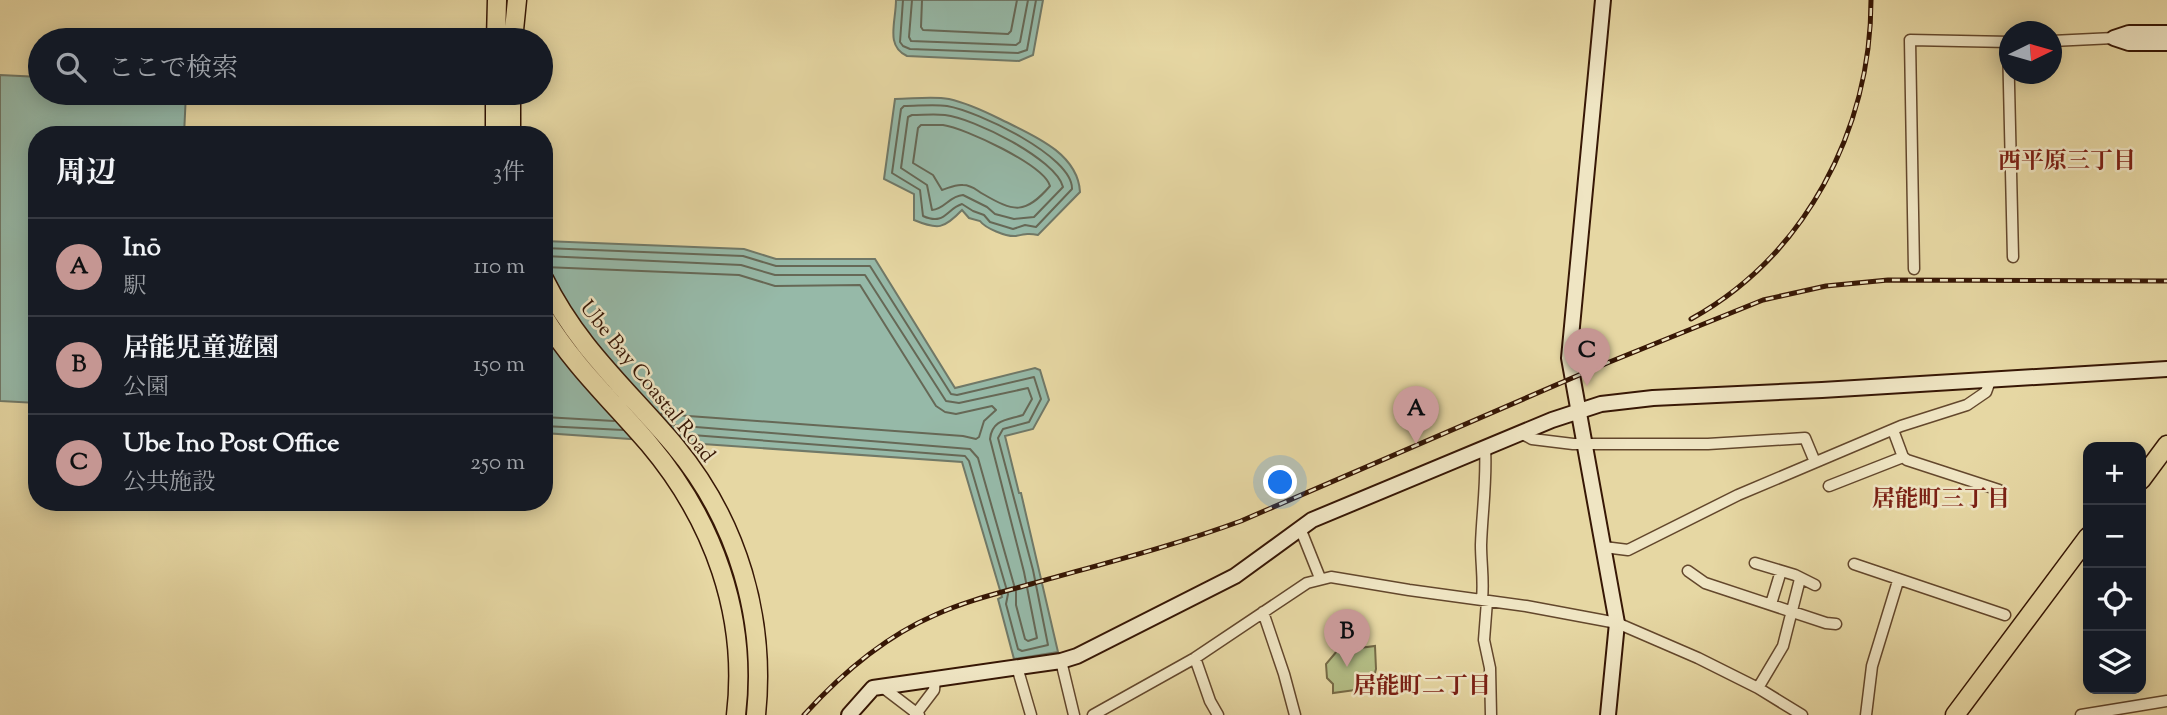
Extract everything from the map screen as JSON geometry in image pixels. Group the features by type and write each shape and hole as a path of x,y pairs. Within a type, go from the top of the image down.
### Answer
{"highway":[{"path":"496,0 496,28"},
{"path":"514,28 515,0"},
{"path":"495,105 495,126"},
{"path":"511,105 511,126"},
{"name":"Ube Bay Coastal Road","path":"553,296 596,360 686,460 708,492 726,527 741,565 755,620 759,677 756,715"},
{"name":"Ube Bay Coastal Road","path":"553,331 584,373 661,460 701,521 723,575 734,621 739,668 736,715"},
{"path":"2146,459 2167,430"},
{"path":"2146,473 2167,444"},
{"path":"1955,715 2083,544"},
{"path":"1969,715 1996,682 2083,559"}],"street":[{"path":"1603,0 1569,358 1617,623 1608,715"},
{"path":"2062,41 2114,38 2129,33 2167,33"},
{"path":"2114,38 2129,43 2167,43"},
{"path":"1914,269 1910,40 1999,42"},
{"path":"2010,84 2012,257"},
{"path":"849,715 873,688 1061,661 1077,656 1235,576 1300,528 1328,513 1577,410 1622,400 2167,369"},
{"path":"1604,547 1628,550 1738,495 1815,462 1894,430 1977,401 1986,392 1990,381"},
{"path":"1894,430 1903,457 1907,460 1999,491"},
{"path":"1521,433 1532,439 1583,443 1701,444 1805,438 1815,462"},
{"path":"1485,447 1481,550 1484,640 1490,668 1491,715"},
{"path":"1829,486 1903,457"},
{"path":"1300,528 1320,578"},
{"path":"1755,563 1815,585"},
{"path":"1854,564 1898,581 2006,615"},
{"path":"1688,571 1705,583 1836,624"},
{"path":"1771,604 1781,571"},
{"path":"1093,715 1195,658 1307,583 1331,577 1617,623 1698,658 1758,688 1802,715"},
{"path":"1758,688 1783,646 1800,579"},
{"path":"1867,715 1872,666 1898,581"},
{"path":"1263,612 1295,715"},
{"path":"1195,658 1217,715"},
{"path":"1061,661 1074,715"},
{"path":"1017,667 1031,715"},
{"path":"881,686 917,714 934,691 935,679"},
{"path":"2081,715 2167,701"}],"green space":[{"path":"1375,646 1376,669 1375,673 1368,674 1370,688 1333,693 1333,684 1327,678 1326,664 1337,651"}],"water":[{"path":"896,0 1043,0 1033,55 1019,61 907,56 900,52 894,40"},
{"path":"0,75 28,76 28,105 185,105 184,126 28,126 28,403 0,401"},
{"path":"895,99 949,99 975,107 1025,131 1062,155 1077,178 1080,192 1038,235 1002,234 969,218 962,210 940,226 914,220 914,194 884,179"},
{"path":"553,241 744,249 776,259 875,259 955,388 1035,368 1040,370 1049,400 1033,429 1005,436 1058,652 1014,659 998,599 1002,597 962,462 553,434"}],"railway":[{"path":"1691,319 1731,293 1767,261 1798,225 1824,185 1844,141 1859,96 1868,48 1871,0"},
{"path":"804,715 848,671 881,645 946,610 1163,547 1241,521 1607,363 1763,300 1826,286 1888,280 2167,281"}],"place":[{"name":"Ube Ino Post Office","path":"1587,386"},
{"name":"Inō","path":"1416,444"},
{"name":"居能児童遊園","path":"1347,667"}],"district":[{"name":"西平原三丁目","path":"2067,160"},
{"name":"居能町三丁目","path":"1941,498"},
{"name":"居能町二丁目","path":"1422,685"}]}
